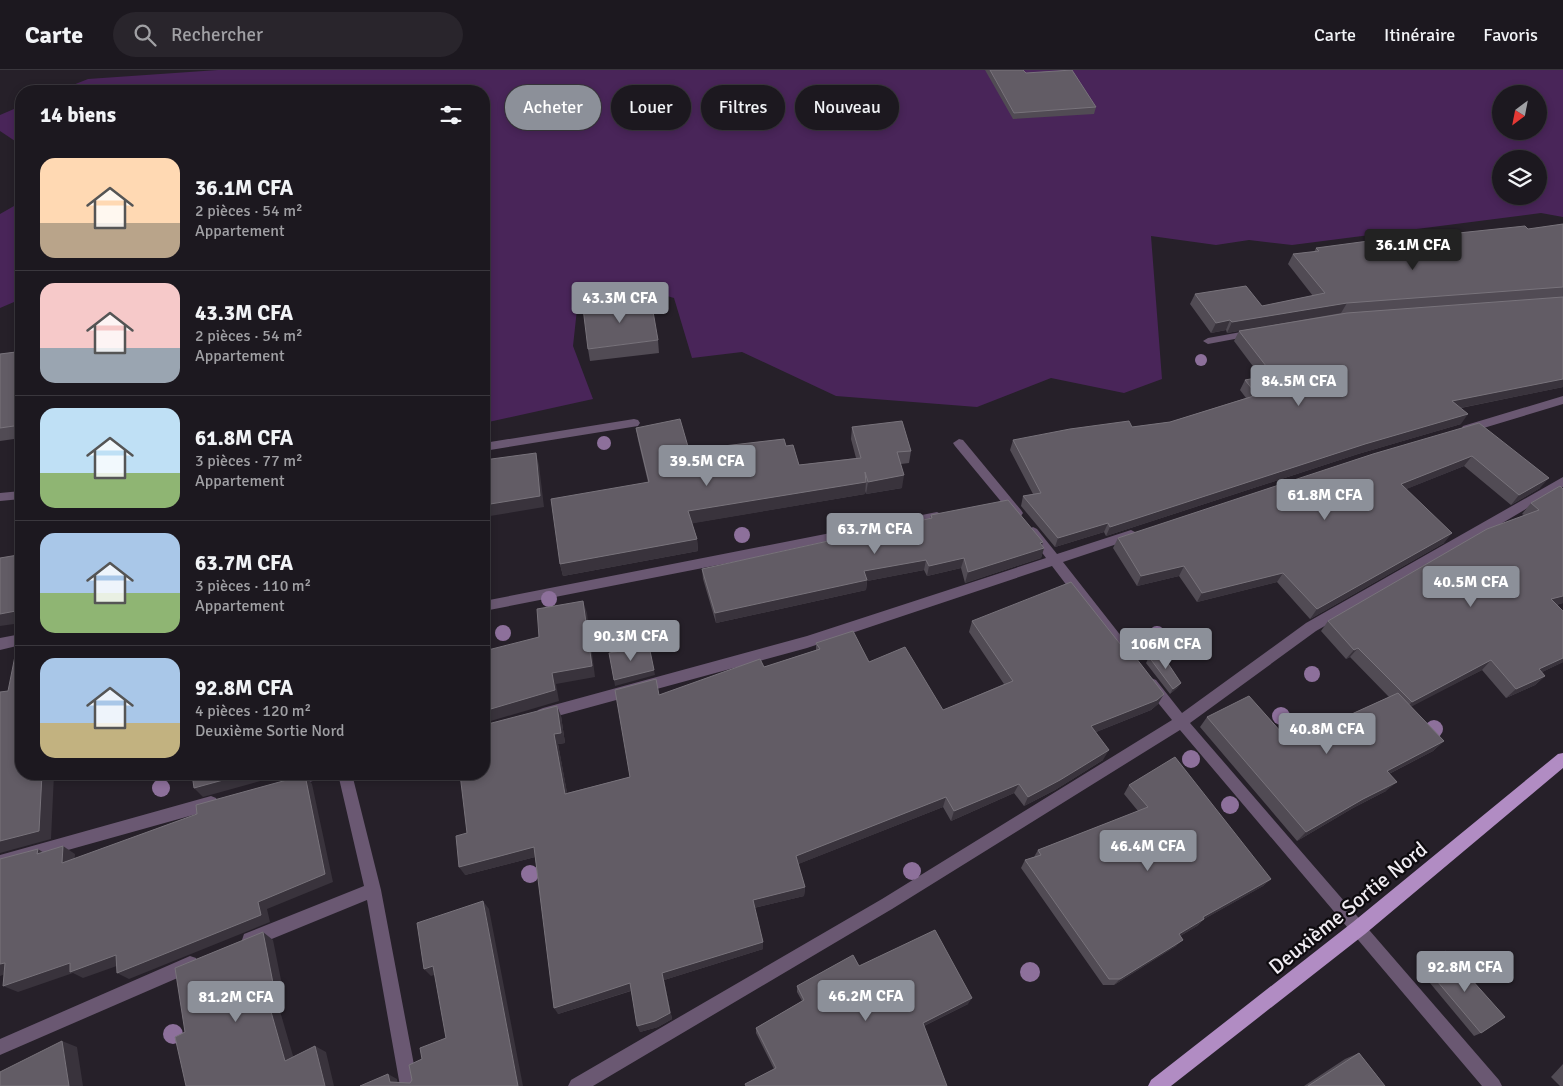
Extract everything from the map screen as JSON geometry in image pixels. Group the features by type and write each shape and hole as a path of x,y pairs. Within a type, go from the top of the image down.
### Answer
{"main road":[{"name":"Deuxième Sortie Nord","path":"1157,1086 1359,928 1563,759"}],"street":[{"path":"1208,341 1265,331"},
{"path":"1456,432 1563,400"},
{"path":"490,446 634,423"},
{"path":"959,443 1003,504 1056,560 1128,655"},
{"path":"577,1086 887,904 1181,722 1311,627 1451,548 1563,481"},
{"path":"0,497 15,496"},
{"path":"490,605 950,515"},
{"path":"532,717 807,642 1140,532"},
{"path":"0,644 15,641"},
{"path":"1140,670 1181,722 1493,1086"},
{"path":"276,784 292,780"},
{"path":"346,780 374,890 394,1012 409,1086"},
{"path":"0,862 229,798"},
{"path":"237,945 374,890"},
{"path":"0,1047 146,982 201,960"}],"shaded area":[{"path":"218,70 1563,70 1563,217 1541,213 1292,245 1249,240 1216,245 1151,236 1162,379 1124,393 1051,378 977,407 836,396 742,352 692,358 674,298 632,286 578,300 573,346 593,399 490,422 490,85 73,85 88,79"},
{"path":"15,109 15,141 0,131 0,115"},
{"path":"15,205 15,302 0,308 0,214"}],"building":[{"path":"990,70 1023,70 1026,73 1072,70 1096,107 1014,113"},
{"path":"1563,224 1563,287 1347,303 1216,323 1195,294 1246,286 1262,306 1325,293 1293,254 1319,251 1316,248 1391,238 1392,240 1525,226 1528,229"},
{"path":"1563,297 1563,379 1452,401 1468,414 1365,444 1110,527 1108,523 1058,538 1023,496 1041,493 1013,440 1070,429 1129,421 1132,427 1170,422 1257,395 1245,380 1273,375 1239,331 1347,313"},
{"path":"651,300 658,340 588,349 583,308"},
{"path":"15,352 15,426 0,428 0,354"},
{"path":"680,419 689,450 784,439 786,446 793,445 799,465 861,458 852,427 902,421 911,451 897,452 904,475 868,482 865,472 866,482 688,511 697,539 560,564 551,499 649,482 636,428"},
{"path":"1479,423 1549,478 1519,495 1472,456 1401,484 1452,533 1317,609 1283,573 1202,593 1184,566 1141,576 1118,538 1373,454"},
{"path":"536,453 540,496 490,504 490,459"},
{"path":"1560,486 1563,489 1563,596 1551,599 1563,611 1563,658 1539,669 1545,676 1516,689 1491,660 1412,702 1358,648 1354,650 1328,621 1487,529 1539,510 1531,503"},
{"path":"1008,500 1043,542 1040,543 1044,548 968,572 964,558 929,566 926,560 864,571 867,580 715,613 702,569 932,518 931,515"},
{"path":"15,556 15,611 0,614 0,558"},
{"path":"1071,582 1132,659 1136,658 1164,694 1157,700 1091,726 1109,750 1028,797 1019,784 954,811 946,797 796,856 805,887 753,900 763,942 662,973 670,1013 655,1021 637,1026 630,983 554,1008 534,847 459,867 456,836 467,833 461,780 490,780 490,723 557,706 561,733 554,734 565,794 630,777 615,690 656,679 659,695 760,659 764,667 820,649 816,643 853,631 869,662 905,647 943,710 1013,681 972,621"},
{"path":"583,601 592,666 552,673 555,690 490,709 490,649 539,637 537,609"},
{"path":"649,646 654,670 614,680 609,653"},
{"path":"1161,653 1181,683 1173,689 1149,657"},
{"path":"15,656 15,780 42,780 39,831 0,841 0,692 8,691"},
{"path":"1398,693 1444,741 1387,771 1397,782 1306,832 1207,717 1249,696 1290,742"},
{"path":"1175,757 1271,879 1203,917 1204,919 1179,934 1183,940 1120,979 1109,979 1025,860 1041,855 1038,850 1148,807 1129,785"},
{"path":"193,780 223,780 194,788"},
{"path":"287,780 306,780 325,874 258,902 261,915 117,973 116,955 70,972 70,963 3,986 5,963 0,964 0,859 38,849 37,854 63,846 62,863 197,814 196,805"},
{"path":"483,901 518,1086 360,1086 388,1074 390,1082 410,1083 412,1080 409,1065 422,1059 420,1048 446,1038 433,966 424,969 417,923"},
{"path":"935,930 972,998 923,1023 947,1086 746,1086 745,1084 776,1068 756,1028 804,1000 797,986 853,955 859,966"},
{"path":"263,932 273,983 264,987 285,1061 315,1046 325,1086 186,1086 175,1037 185,1032 175,968"},
{"path":"1446,951 1505,1017 1481,1033 1426,968"},
{"path":"62,1041 69,1086 0,1086 0,1072"},
{"path":"1359,1053 1385,1086 1308,1086"}]}
